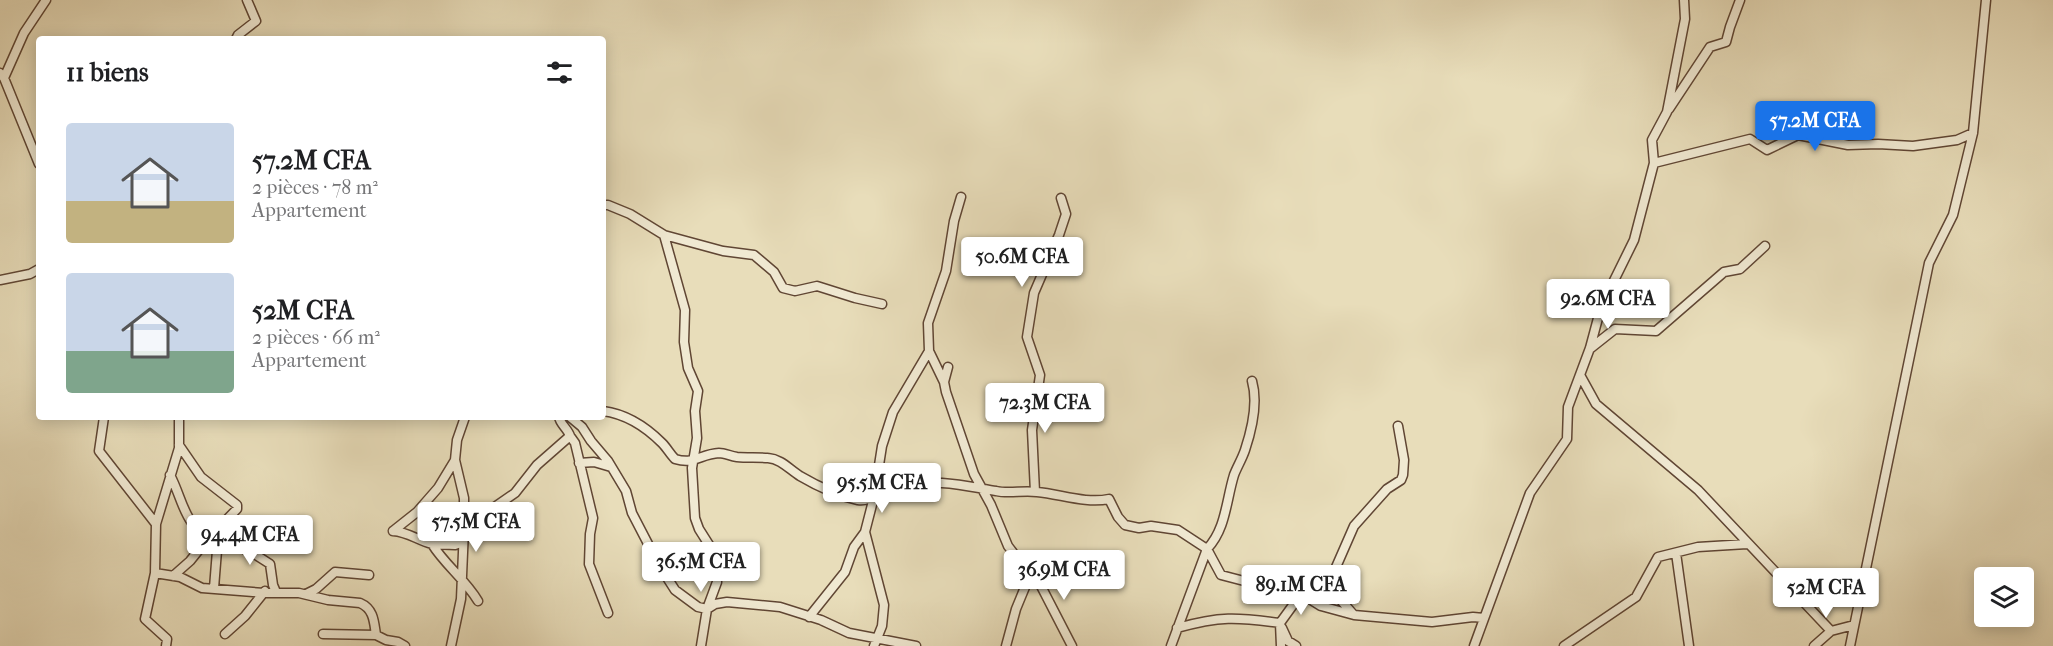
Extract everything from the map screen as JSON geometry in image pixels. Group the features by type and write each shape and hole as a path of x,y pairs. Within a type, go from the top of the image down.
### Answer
{"street":[{"path":"36,157 2,75 24,33 46,0"},
{"path":"238,36 256,21 246,0"},
{"path":"1667,112 1685,19 1684,0"},
{"path":"1474,646 1530,493 1567,439 1568,407 1590,348 1601,307 1634,240 1654,163 1652,140 1667,112 1710,47 1726,42 1740,0"},
{"path":"1850,646 1929,263 1953,215 1973,133 1986,0"},
{"path":"1654,163 1750,139 1767,150 1798,135 1848,145 1913,146 1957,140 1973,133"},
{"path":"961,197 954,220 946,272 928,323 929,351 944,382 971,468 1008,546 1041,586 1072,646"},
{"path":"1035,492 1032,430 1040,375 1027,337 1034,293 1066,214 1060,198"},
{"path":"606,205 630,214 664,235 723,251 754,255 774,272 783,288 795,291 817,286 882,304"},
{"path":"664,235 685,310 684,342 688,368 698,390 693,461 695,518 711,548 716,568 717,582 707,609 700,646"},
{"path":"1590,348 1615,329 1656,331 1724,272 1740,269 1765,246"},
{"path":"0,280 36,271"},
{"path":"809,617 845,573 854,548 865,532 874,497 882,446 893,412 929,351"},
{"path":"944,382 948,367"},
{"path":"1580,375 1596,404 1698,490 1832,631"},
{"path":"1171,646 1207,549 1214,542 1225,516 1234,474 1246,449 1255,401 1252,381"},
{"path":"606,411 614,412 641,424 662,443 675,459 693,461 719,453 737,457 771,458 805,478 856,500 874,497 887,489 941,483 996,491 1035,492 1082,500 1109,499 1125,525 1178,530 1207,549 1221,575 1244,581 1267,580 1284,583 1321,606 1354,615 1432,622 1473,617 1484,618"},
{"path":"104,420 99,451 156,524"},
{"path":"166,646 167,639 145,619 155,573 156,524 180,445 179,420"},
{"path":"451,646 461,599 464,498 455,460 456,440 464,420"},
{"path":"560,420 566,426 575,443 579,463 584,473 586,493 591,504 593,518 589,564 608,613"},
{"path":"573,420 612,468 626,491 630,507 659,565 675,590 698,607 707,609 719,603 780,607 876,642 916,646"},
{"path":"1354,615 1339,598 1334,574 1354,526 1387,489 1401,480 1404,460 1398,426"},
{"path":"463,523 486,513 515,493 537,465 570,436"},
{"path":"173,576 214,537 237,509 237,505 201,477 180,445"},
{"path":"455,460 438,488 417,512 393,531 408,533 420,541 432,544 464,543"},
{"path":"579,463 594,462 612,468"},
{"path":"170,475 189,520 196,528 266,559 270,564 276,592"},
{"path":"865,532 884,605 882,626 876,642"},
{"path":"214,537 214,588"},
{"path":"432,544 478,601"},
{"path":"1564,646 1636,597 1658,557 1698,547 1747,544"},
{"path":"1676,553 1689,646"},
{"path":"305,594 316,589 335,572 369,575"},
{"path":"155,573 173,576 202,588 305,594 328,600 338,599 364,604 375,619 376,635"},
{"path":"1006,646 1016,609 1030,575"},
{"path":"225,634 245,616 272,579"},
{"path":"1281,646 1280,624 1301,594"},
{"path":"1177,628 1208,619 1240,617 1280,624"},
{"path":"1280,624 1288,641 1296,646"},
{"path":"1814,646 1832,631 1854,625"},
{"path":"323,634 353,639 376,635 405,646"}]}
